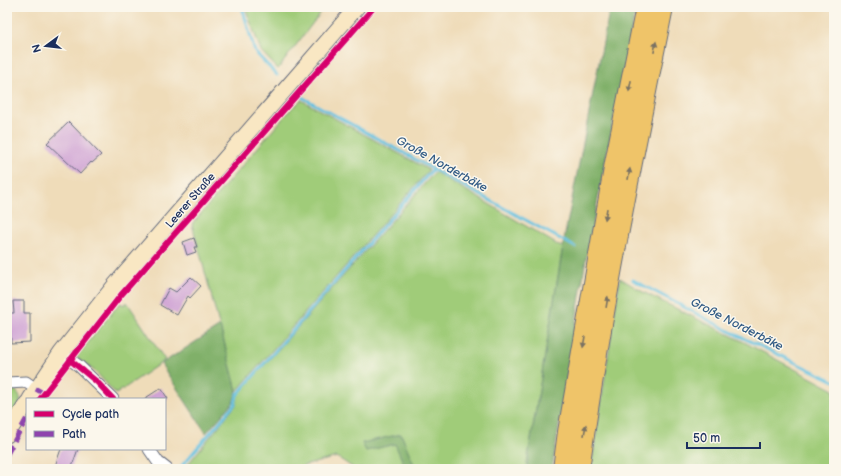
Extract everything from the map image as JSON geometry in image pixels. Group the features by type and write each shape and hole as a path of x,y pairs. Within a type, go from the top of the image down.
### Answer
{"highway":[{"path":"563,469 602,233 646,7"},
{"path":"579,469 615,254 663,7"}],"main road":[{"name":"Leerer Straße","path":"33,394 61,353 115,285 357,7"},
{"path":"7,435 26,405"}],"street":[{"path":"61,353 79,366 112,398"},
{"path":"7,383 26,382 33,394"},
{"path":"150,450 158,462 167,469"}],"green space":[{"path":"245,7 325,7 278,69 261,51"},
{"path":"610,7 636,7 586,259 552,469 528,469 527,463 565,234"},
{"path":"301,100 429,170 237,391 192,224 291,109"},
{"path":"435,172 563,248 527,463 528,469 355,469 337,457 303,466 302,469 184,469 236,405 238,395"},
{"path":"620,278 643,292 740,340 834,390 834,461 824,469 591,469"},
{"path":"127,302 165,360 116,394 96,372 76,357 120,303 124,305"},
{"path":"220,326 237,391 233,403 206,433 161,364"},
{"path":"7,387 19,394 20,402 18,408 7,425"},
{"path":"401,434 416,469 406,469 395,444 366,451 362,443"}],"building":[{"path":"69,122 101,155 92,163 91,162 80,174 47,143"},
{"path":"194,238 197,247 194,247 196,252 187,255 183,242"},
{"path":"191,277 201,286 190,298 188,296 177,315 160,305 169,288 176,292"},
{"path":"13,301 24,301 24,313 30,313 30,342 11,343 10,313 14,313"},
{"path":"161,388 168,399 166,398 146,398"},
{"path":"61,450 78,450 71,469 54,469"}],"waterway":[{"name":"Große Norderbäke","path":"242,7 255,52 277,75"},
{"name":"Große Norderbäke","path":"300,96 575,247"},
{"path":"179,469 235,404 237,395 433,169"},
{"name":"Große Norderbäke","path":"633,280 737,335 834,381"}],"marked path":[{"path":"36,389 43,393"},
{"path":"7,454 26,420"}],"cycle path":[{"path":"41,398 121,295 374,7"},
{"path":"70,360 97,382 112,398"}]}
